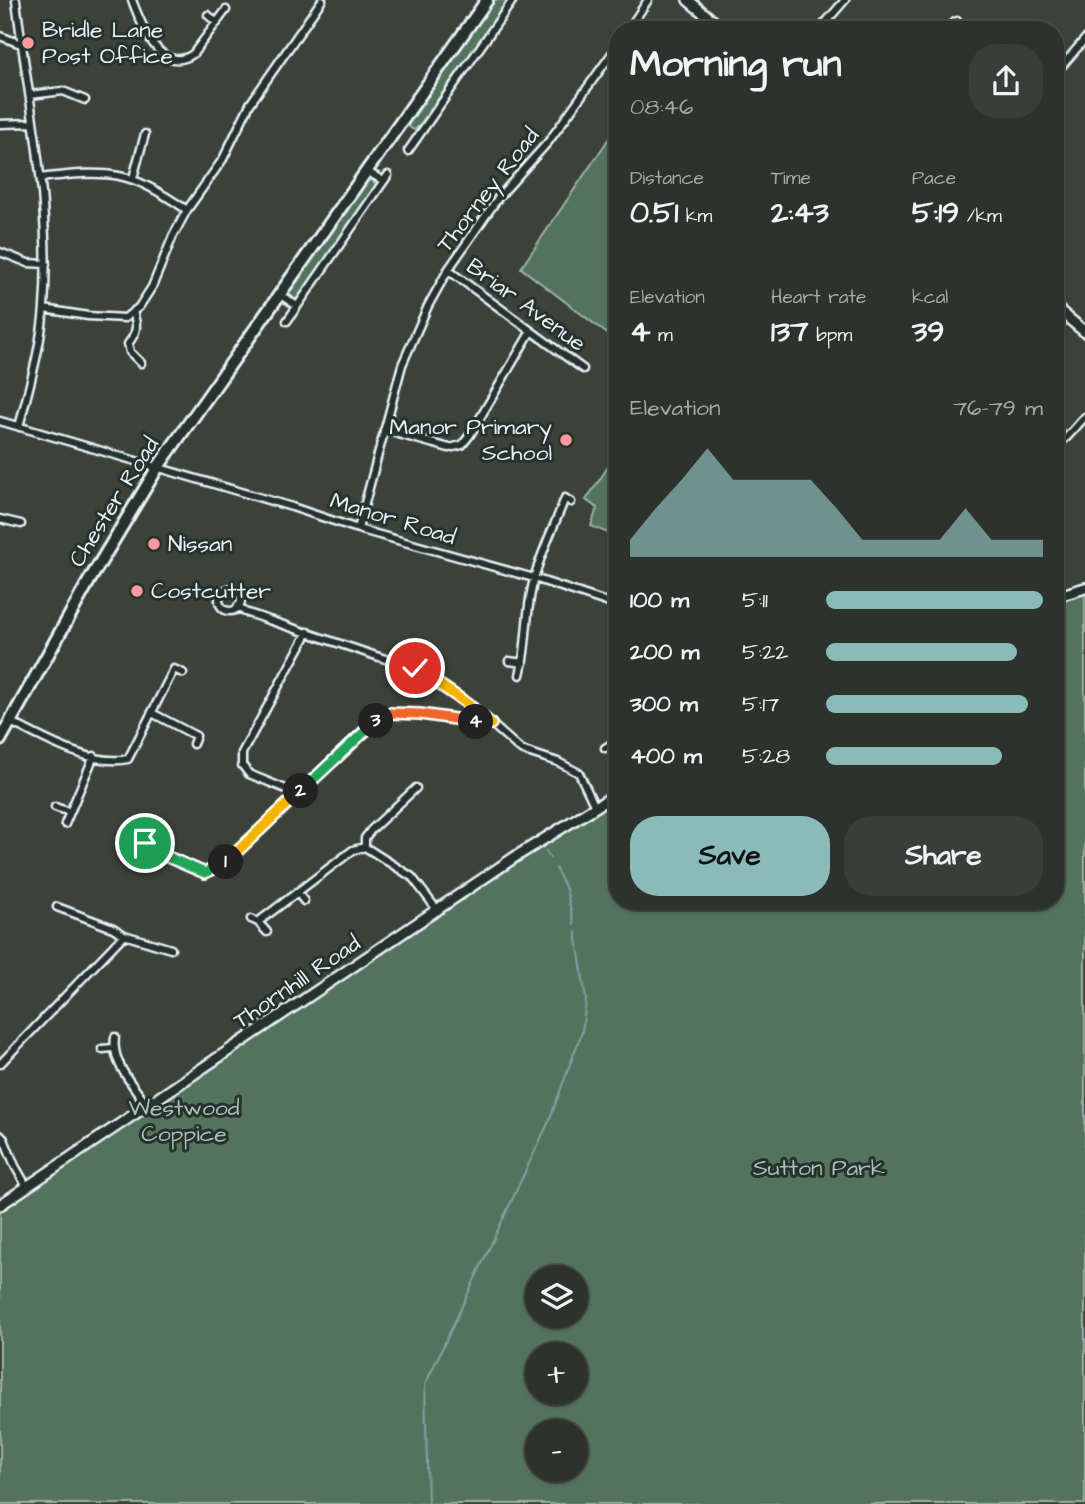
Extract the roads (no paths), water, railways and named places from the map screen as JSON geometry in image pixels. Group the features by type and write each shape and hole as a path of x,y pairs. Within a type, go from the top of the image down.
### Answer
{"highway":[{"name":"Chester Road","path":"0,740 89,581 158,467 487,0"}],"main road":[{"path":"688,0 713,21"},
{"path":"1064,314 1085,332"},
{"path":"1064,594 1085,588"},
{"name":"Thornhill Road","path":"0,1205 515,857 609,798"}],"street":[{"path":"16,0 40,178 46,264 39,346 19,427"},
{"path":"132,0 152,42 162,56 174,60 186,59 193,54 226,10"},
{"path":"44,309 125,318 139,307 152,287 173,236 223,159 250,104 321,0"},
{"path":"408,150 413,136 513,0"},
{"path":"634,21 648,0"},
{"path":"827,21 845,0"},
{"path":"208,15 217,23"},
{"path":"0,36 21,44"},
{"path":"1064,64 1085,39"},
{"name":"Thorney Road","path":"358,529 402,365 447,270 498,198 549,141 609,58"},
{"path":"30,95 63,91 85,100"},
{"path":"0,124 33,123"},
{"path":"133,178 145,134"},
{"path":"366,171 384,181"},
{"path":"40,178 92,172 113,173 133,178 155,189 187,211"},
{"path":"287,321 388,174"},
{"path":"0,252 28,263 46,264"},
{"name":"Briar Avenue","path":"447,270 583,369"},
{"path":"279,294 297,306"},
{"path":"133,312 138,326 128,344 130,352 141,363"},
{"path":"384,429 449,448 462,444 470,435 531,331"},
{"path":"1064,440 1085,417"},
{"name":"Manor Road","path":"0,421 358,529 534,578 609,603"},
{"path":"520,676 526,619 534,578 565,498 571,502"},
{"path":"0,519 21,524"},
{"path":"8,532 10,523"},
{"path":"238,606 415,668 468,704 521,750 558,762 579,773 595,807"},
{"path":"298,794 248,774 242,765 242,753 308,632"},
{"path":"509,661 523,663"},
{"path":"11,722 52,743 94,757 118,761 128,759 174,669 183,673"},
{"path":"152,713 196,736 193,744"},
{"path":"163,855 205,873 224,864 370,724 390,713 420,714 491,724"},
{"path":"605,748 609,746"},
{"path":"65,824 94,757"},
{"path":"365,847 365,838 370,830 401,808 416,788"},
{"path":"55,807 70,813"},
{"path":"267,932 254,921 353,849 365,847 412,877 438,911"},
{"path":"337,862 343,870"},
{"path":"297,892 304,901"},
{"path":"57,907 63,913 113,928 160,949 171,948"},
{"path":"0,1063 124,935"},
{"path":"115,1037 113,1048 117,1060 147,1105"},
{"path":"102,1049 113,1048"},
{"path":"0,1135 27,1187"}],"waterway":[{"path":"546,851 550,858"},
{"path":"556,869 566,889 574,924"},
{"path":"428,1504 425,1385 549,1121 582,1032 586,1000 576,932"}],"place":[{"name":"Bridle Lane Post Office","path":"28,43"},
{"name":"Manor Primary School","path":"566,440"},
{"name":"Nissan","path":"154,544"},
{"name":"Costcutter","path":"137,591"}],"park label":[{"name":"Westwood Coppice","path":"184,1121"},
{"name":"Sutton Park","path":"819,1168"}]}
